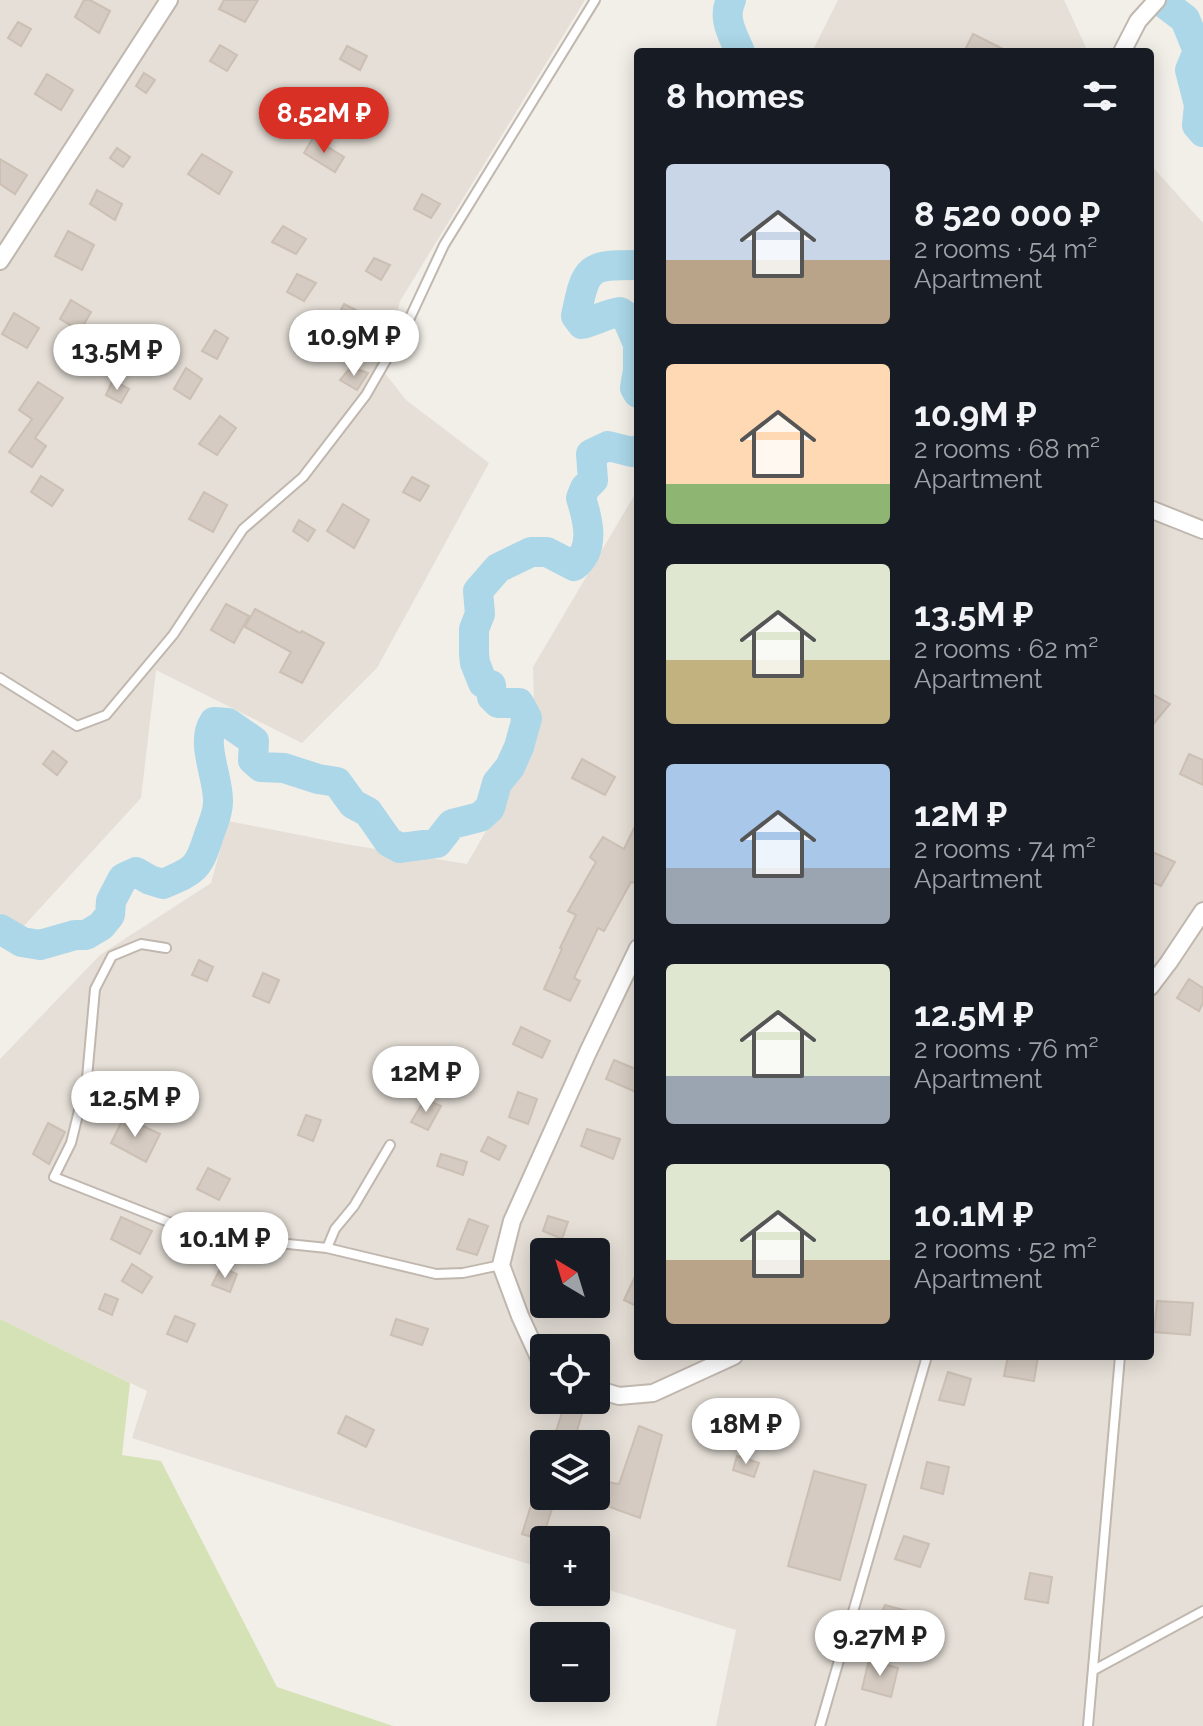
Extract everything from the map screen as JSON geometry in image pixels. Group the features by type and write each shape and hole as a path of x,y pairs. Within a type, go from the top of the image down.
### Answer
{"street":[{"path":"0,261 169,0"},
{"path":"1124,48 1138,21 1157,0"},
{"path":"1154,511 1203,530"},
{"path":"1154,982 1203,911"},
{"path":"530,1338 501,1265 512,1221 634,956"},
{"path":"610,1393 619,1396 653,1393 725,1360"}],"lane":[{"path":"0,678 77,726 106,715 173,635 243,529 303,477 366,395 408,322 444,245 595,0"},
{"path":"166,948 141,944 112,956 95,989 87,1078 71,1143 54,1177 202,1235 327,1248 436,1274 463,1273 501,1265"},
{"path":"327,1248 335,1229 354,1206 390,1145"},
{"path":"820,1726 926,1360"},
{"path":"1088,1726 1120,1360"},
{"path":"1094,1670 1203,1611"}],"shaded area":[{"path":"0,0 585,0 400,301 384,372 406,400 489,463 377,668 302,743 156,670 141,798 21,929 0,913"},
{"path":"838,0 1064,0 1086,48 814,48"},
{"path":"1154,168 1203,223 1203,1726 716,1726 736,1630 610,1590 610,1526 530,1526 530,1565 132,1438 147,1391 0,1319 0,1059 100,955 211,883 228,821 467,864 535,746 533,667 634,496 634,1360 1154,1360"}],"green space":[{"path":"0,1319 130,1383 122,1455 161,1461 277,1687 393,1726 0,1726"}],"building":[{"path":"84,0 110,11 99,33 75,17"},
{"path":"224,0 258,0 245,22 219,9"},
{"path":"18,22 31,29 21,46 8,38"},
{"path":"973,34 1001,48 966,48"},
{"path":"220,45 237,55 227,71 210,61"},
{"path":"347,46 367,56 360,70 340,59"},
{"path":"144,73 155,80 146,93 136,86"},
{"path":"47,74 73,90 61,110 35,94"},
{"path":"313,138 344,157 335,172 304,153"},
{"path":"117,148 130,157 123,167 110,158"},
{"path":"202,154 232,172 219,194 188,174"},
{"path":"0,159 27,175 15,194 0,184"},
{"path":"97,190 122,204 115,220 90,204"},
{"path":"422,194 440,204 431,218 414,209"},
{"path":"283,226 306,239 296,254 272,242"},
{"path":"68,231 94,245 82,270 55,256"},
{"path":"374,258 390,265 381,280 366,271"},
{"path":"297,274 316,283 304,301 287,292"},
{"path":"71,300 91,312 80,331 60,319"},
{"path":"344,304 374,319 361,346 330,331"},
{"path":"14,313 39,328 27,348 2,334"},
{"path":"215,330 228,338 217,359 202,351"},
{"path":"147,342 161,351 156,362 141,354"},
{"path":"351,367 368,373 357,390 340,380"},
{"path":"186,368 202,379 190,399 174,389"},
{"path":"113,380 129,389 121,403 106,395"},
{"path":"38,382 63,398 35,438 46,446 32,467 9,452 32,419 19,410"},
{"path":"220,416 236,428 217,455 199,444"},
{"path":"41,476 63,490 52,506 31,492"},
{"path":"412,477 429,486 420,501 403,492"},
{"path":"204,492 227,505 213,532 189,519"},
{"path":"343,504 369,520 354,548 327,531"},
{"path":"299,520 315,530 308,541 293,531"},
{"path":"226,604 249,616 234,643 211,630"},
{"path":"255,609 324,643 302,683 280,672 291,652 245,627"},
{"path":"1154,695 1170,704 1154,723"},
{"path":"53,751 67,762 57,775 43,764"},
{"path":"1189,754 1203,760 1203,785 1180,774"},
{"path":"582,759 615,777 605,795 572,778"},
{"path":"634,828 634,883 631,882 604,931 598,928 574,978 580,981 570,1001 544,989 576,915 568,911 596,862 590,857 603,837 624,849"},
{"path":"1154,853 1175,862 1161,886 1154,883"},
{"path":"199,960 213,967 207,981 192,975"},
{"path":"263,973 279,980 269,1003 253,996"},
{"path":"1189,979 1203,988 1203,1003 1199,1011 1177,998"},
{"path":"521,1027 550,1041 542,1058 513,1044"},
{"path":"614,1060 634,1068 634,1091 606,1079"},
{"path":"518,1092 537,1099 528,1124 509,1117"},
{"path":"425,1099 441,1106 428,1130 411,1122"},
{"path":"306,1115 321,1120 313,1141 298,1135"},
{"path":"124,1117 160,1134 146,1162 111,1143"},
{"path":"48,1123 65,1132 49,1164 33,1154"},
{"path":"587,1129 620,1139 613,1159 581,1146"},
{"path":"488,1137 506,1146 499,1160 481,1151"},
{"path":"441,1154 467,1162 463,1175 437,1166"},
{"path":"208,1168 230,1179 219,1200 197,1189"},
{"path":"548,1216 568,1222 562,1238 543,1231"},
{"path":"121,1217 152,1231 140,1254 111,1239"},
{"path":"469,1219 488,1226 477,1255 457,1249"},
{"path":"132,1264 152,1277 142,1293 122,1281"},
{"path":"221,1267 237,1274 230,1292 212,1285"},
{"path":"634,1279 634,1305 624,1300"},
{"path":"105,1294 118,1299 112,1315 99,1309"},
{"path":"1157,1301 1193,1303 1190,1335 1154,1332"},
{"path":"175,1316 195,1324 187,1342 167,1334"},
{"path":"396,1319 428,1329 422,1345 391,1335"},
{"path":"1007,1360 1037,1360 1034,1381 1004,1376"},
{"path":"948,1372 971,1379 964,1405 939,1400"},
{"path":"757,1401 785,1408 780,1425 750,1418"},
{"path":"562,1414 582,1414 577,1430 556,1430"},
{"path":"346,1416 374,1430 366,1447 338,1433"},
{"path":"639,1426 662,1435 640,1518 610,1507 610,1482 619,1484"},
{"path":"737,1456 759,1463 754,1477 733,1470"},
{"path":"927,1462 949,1467 943,1494 921,1488"},
{"path":"814,1471 866,1485 840,1580 788,1566"},
{"path":"530,1509 552,1510 546,1526 530,1526 530,1536 522,1534"},
{"path":"904,1536 929,1544 920,1567 895,1559"},
{"path":"1030,1573 1052,1577 1048,1603 1025,1599"},
{"path":"885,1605 907,1611 901,1636 875,1629"},
{"path":"869,1660 898,1668 891,1697 862,1689"}],"waterway":[{"path":"731,0 728,20 738,48"},
{"path":"1160,0 1185,19 1198,51 1190,70 1199,105 1197,125 1203,132"},
{"path":"634,265 609,266 592,272 583,287 576,316 582,324 620,312 626,316 634,335"},
{"path":"0,929 22,942 40,945 86,935 101,926 110,915 111,901 123,878 136,872 163,884 193,868 204,849 218,807 209,740 214,722 228,723 254,741 253,760 261,767 284,768 337,782 353,804 368,812 389,842 400,848 437,843 452,824 480,817 490,808 497,783 510,767 527,718 519,703 498,703 492,697 491,685 483,683 475,663 474,629 480,614 478,591 498,568 531,552 547,552 574,566 588,543 588,525 581,498 593,480 591,454 608,446 634,451"}]}
